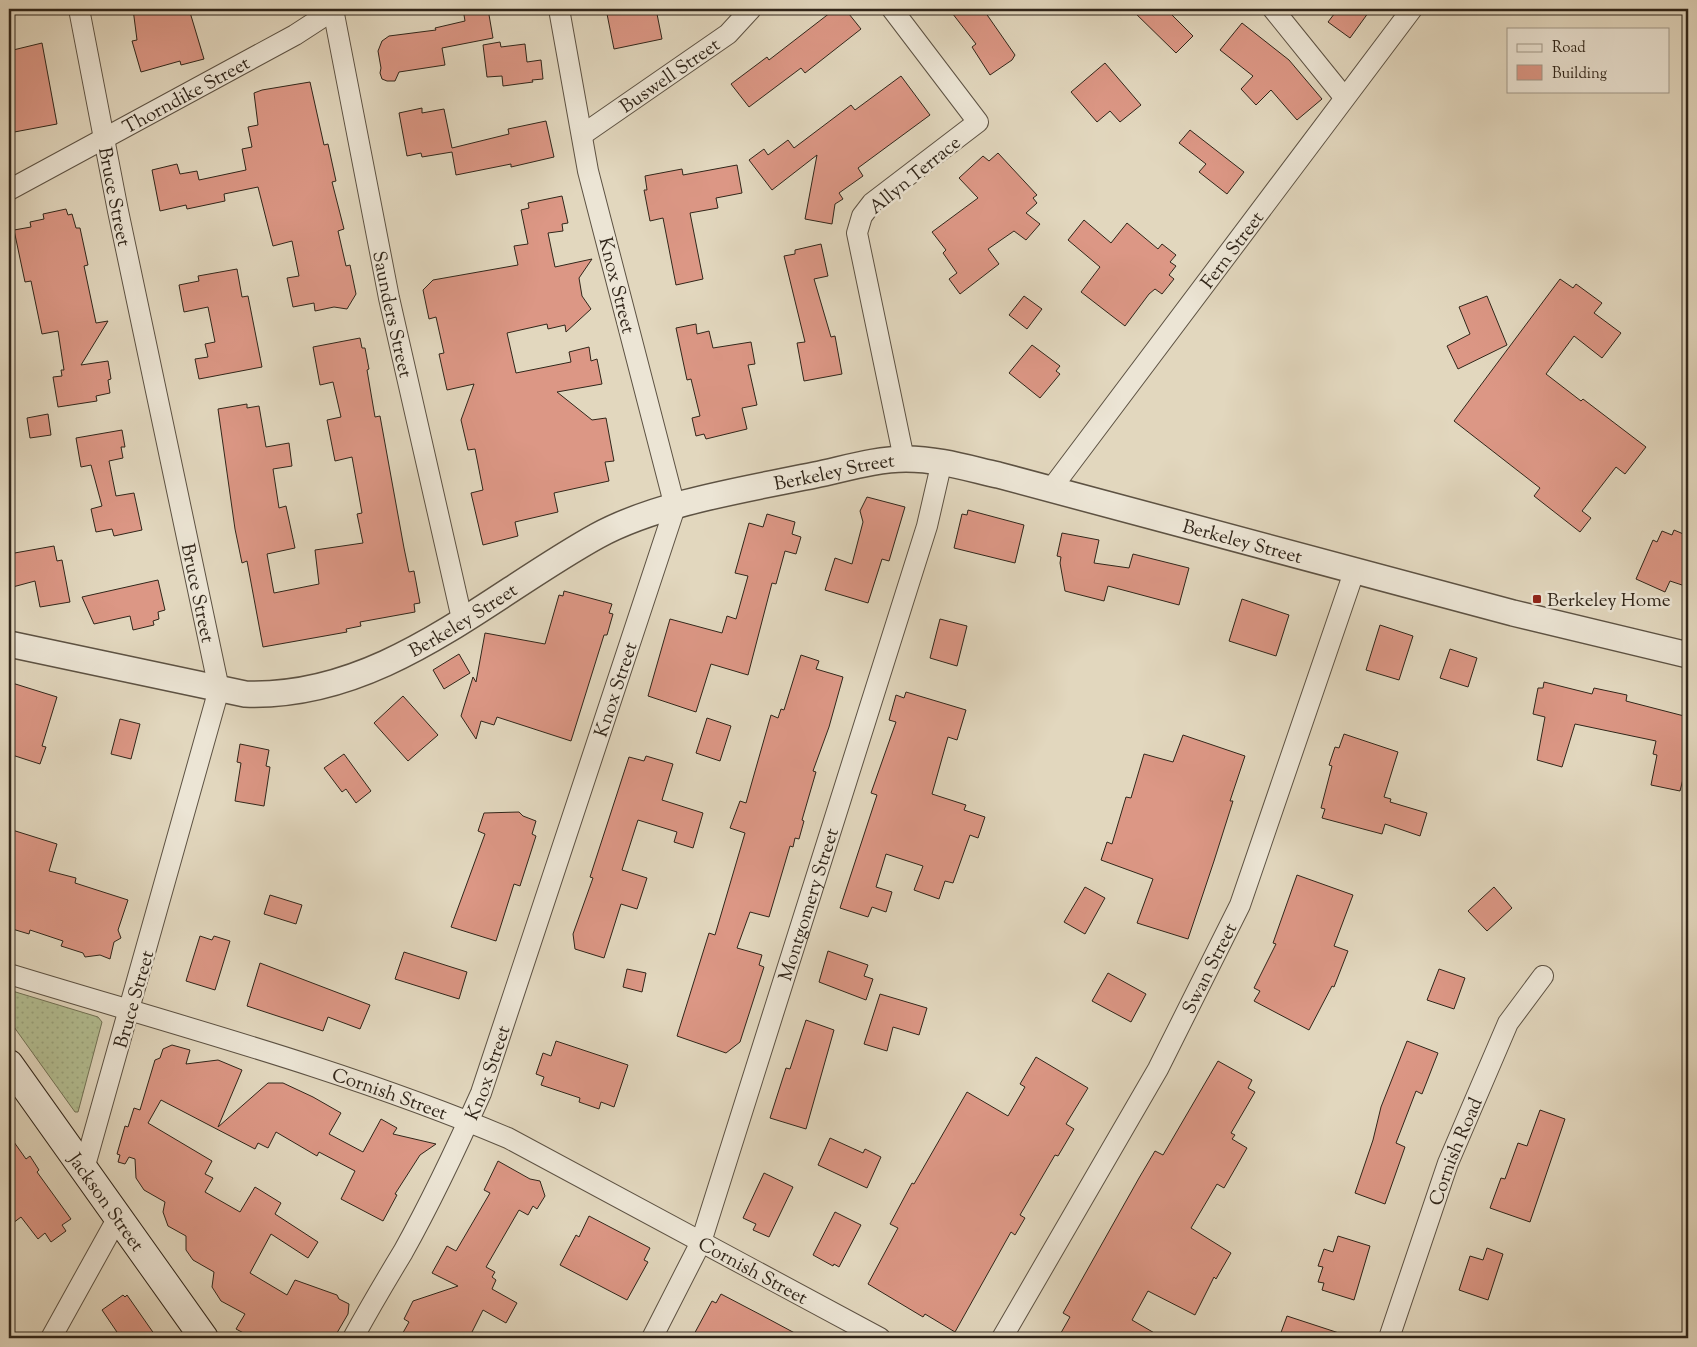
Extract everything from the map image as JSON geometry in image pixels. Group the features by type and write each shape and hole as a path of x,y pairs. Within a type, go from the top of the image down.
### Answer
{"main road":[{"name":"Jackson Street","path":"9,1064 84,1169 117,1219 126,1228 204,1338"}],"street":[{"name":"Bruce Street","path":"78,9 220,689 84,1169"},
{"name":"Thorndike Street","path":"9,190 295,35 334,9"},
{"name":"Saunders Street","path":"334,9 389,298 462,619"},
{"name":"Knox Street","path":"353,1338 452,1158 481,1093 674,507 588,170 559,9"},
{"name":"Buswell Street","path":"582,135 728,34 751,9"},
{"name":"Allyn Terrace","path":"892,9 978,122 872,203 862,216 857,233 904,459"},
{"path":"1273,9 1344,96"},
{"name":"Fern Street","path":"1051,489 1344,96 1412,9"},
{"name":"Berkeley Street","path":"9,644 245,694 274,695 327,686 378,668 409,653 598,535 648,514 758,487 904,459 942,461 1513,614 1688,655"},
{"name":"Montgomery Street","path":"652,1338 701,1242 927,526 942,461"},
{"name":"Swan Street","path":"1002,1338 1158,1069 1240,905 1354,572"},
{"name":"Cornish Street","path":"9,974 364,1083 508,1138 880,1338"},
{"name":"Cornish Road","path":"1389,1338 1448,1163 1508,1023 1543,976"},
{"path":"51,1338 117,1219"}],"green space":[{"path":"9,990 98,1017 102,1022 78,1112 75,1112 9,1020"}],"building":[{"path":"133,9 189,9 204,59 181,65 180,61 141,72 132,41 137,40"},
{"path":"463,9 488,9 493,38 442,48 445,65 399,72 395,81 382,79 378,51 382,41 389,36 436,30 435,28 465,21"},
{"path":"606,9 656,9 662,39 614,49"},
{"path":"835,9 845,9 861,29 805,73 801,68 749,107 731,84 767,57 769,60"},
{"path":"949,9 983,9 1015,55 1012,60 990,75 972,47 976,44"},
{"path":"1131,9 1166,9 1193,36 1176,53"},
{"path":"1338,9 1371,9 1350,38 1328,22"},
{"path":"1242,23 1289,60 1322,99 1297,120 1271,90 1256,105 1241,89 1253,76 1220,50"},
{"path":"500,42 501,47 525,44 527,62 541,60 543,79 503,86 502,76 487,77 483,45"},
{"path":"42,43 57,124 9,133 9,51"},
{"path":"1105,63 1141,105 1120,122 1110,111 1097,122 1071,92"},
{"path":"901,76 930,115 858,168 863,176 839,193 843,199 835,204 832,224 805,219 817,155 772,190 749,160 764,149 768,155 788,140 794,148 851,105 855,110"},
{"path":"310,82 324,145 328,144 336,181 332,182 344,229 338,231 346,266 350,265 356,294 347,309 334,307 315,311 314,303 293,307 287,278 299,276 292,241 273,246 258,187 224,194 225,201 187,209 186,205 160,211 152,170 177,164 180,174 197,171 199,180 246,170 242,149 252,147 248,127 258,125 254,93"},
{"path":"422,108 422,113 444,109 452,148 509,134 508,129 546,121 554,157 511,167 511,164 456,175 452,152 422,157 421,153 407,156 399,113"},
{"path":"1190,130 1244,172 1227,194 1199,172 1206,164 1179,143"},
{"path":"998,153 1037,195 1033,198 1037,203 1026,213 1040,224 1026,240 1014,231 988,249 999,264 960,294 949,279 957,273 943,253 946,250 932,232 978,198 959,178 983,156 989,161"},
{"path":"737,165 742,193 716,198 718,208 690,213 703,279 676,285 663,218 650,221 644,190 647,190 645,176 682,169 683,175"},
{"path":"562,196 568,223 562,224 563,231 548,233 555,267 592,259 579,278 582,296 591,309 566,332 565,325 548,329 547,324 507,333 516,373 571,362 569,352 589,347 591,361 597,359 602,384 557,392 592,420 606,418 614,461 605,462 609,481 554,493 558,512 515,522 518,536 483,545 471,493 483,490 475,449 468,450 461,420 474,384 447,390 439,354 444,353 436,317 429,319 423,290 433,280 518,265 514,246 528,244 521,210 529,208 528,203"},
{"path":"66,209 68,215 72,214 76,228 80,228 88,265 84,266 96,323 108,321 81,365 108,361 111,379 108,380 110,393 96,396 97,401 58,407 53,377 62,376 61,370 64,370 58,331 42,334 31,281 25,282 14,230 31,227 30,222 44,219 43,214"},
{"path":"1084,220 1111,243 1127,223 1158,249 1162,244 1176,255 1170,262 1176,266 1169,275 1174,279 1162,294 1155,289 1149,294 1125,326 1081,292 1100,267 1068,240"},
{"path":"821,244 828,276 814,279 831,337 835,336 842,374 804,381 797,343 805,342 784,256 795,254 795,250"},
{"path":"237,269 242,297 248,296 262,367 199,379 195,359 208,357 205,344 215,342 208,307 184,312 179,285 199,281 198,276"},
{"path":"1560,279 1573,288 1576,284 1602,303 1594,313 1621,333 1602,358 1574,336 1546,374 1581,401 1583,399 1646,447 1625,474 1616,467 1582,511 1591,518 1580,532 1534,496 1540,488 1454,421"},
{"path":"1024,296 1042,309 1027,329 1009,315"},
{"path":"1487,296 1507,345 1458,369 1447,346 1470,334 1459,307"},
{"path":"696,324 697,334 709,331 713,348 751,342 755,364 748,365 757,405 742,408 747,429 706,439 704,434 696,436 692,418 700,416 691,379 687,380 676,328"},
{"path":"360,338 362,348 365,348 369,369 367,370 375,417 380,416 409,572 414,571 420,603 414,604 415,612 360,622 361,626 346,629 347,632 263,647 247,561 242,563 235,529 218,409 247,404 247,408 259,406 266,447 289,443 292,466 273,469 279,508 286,506 295,548 267,554 274,593 319,584 315,550 363,543 357,514 362,513 352,457 335,461 327,420 341,417 333,382 320,385 313,347"},
{"path":"1032,345 1060,366 1056,371 1060,374 1040,398 1009,373"},
{"path":"48,414 51,435 30,438 27,418"},
{"path":"122,430 125,447 121,447 123,458 109,461 116,496 134,493 142,530 114,536 112,529 96,532 91,509 102,506 91,465 81,467 76,438"},
{"path":"867,497 905,507 889,561 882,559 868,603 825,590 835,558 852,564 863,522 860,511"},
{"path":"968,510 1024,525 1015,563 954,548 962,514 967,515"},
{"path":"767,514 795,522 792,534 801,537 796,554 785,551 776,584 772,583 748,675 711,664 696,712 648,696 670,619 722,633 727,616 736,619 748,576 735,573 749,523 763,527"},
{"path":"1674,530 1688,536 1688,587 1670,581 1665,592 1636,579 1653,540 1657,542 1662,531 1672,535"},
{"path":"1062,533 1099,540 1094,563 1129,568 1133,554 1189,568 1179,605 1108,586 1104,601 1065,591 1060,563 1061,557 1057,556"},
{"path":"54,546 57,561 62,560 70,602 40,607 35,581 9,588 9,554"},
{"path":"158,580 165,610 158,612 159,619 153,621 154,625 133,630 130,616 94,624 82,597"},
{"path":"564,591 612,604 609,613 613,614 607,635 604,635 571,741 497,717 494,725 481,721 476,739 461,716 473,677 476,682 485,633 545,644 559,595 563,596"},
{"path":"1242,599 1289,615 1276,656 1229,641"},
{"path":"940,619 967,626 957,666 930,658"},
{"path":"1380,625 1413,636 1399,680 1366,670"},
{"path":"1450,649 1477,658 1468,687 1440,678"},
{"path":"459,654 470,673 444,689 433,670"},
{"path":"801,655 819,661 816,669 843,677 829,727 813,771 816,772 802,820 804,821 799,839 795,838 793,847 790,846 769,917 750,912 737,948 762,955 759,965 764,967 740,1042 726,1053 677,1036 709,933 715,935 745,833 730,828 740,801 746,803 771,715 778,718 781,709 784,710"},
{"path":"9,682 57,697 42,746 46,747 40,764 9,754"},
{"path":"1544,682 1592,694 1594,688 1627,695 1626,701 1688,717 1688,776 1684,775 1680,791 1651,785 1657,755 1653,754 1656,741 1575,724 1562,767 1537,760 1545,717 1533,714 1538,688 1543,688"},
{"path":"906,692 966,710 957,740 948,737 932,794 966,805 964,810 985,817 978,838 970,835 953,883 945,881 939,899 914,890 923,866 886,854 876,887 892,892 886,912 872,907 868,917 840,908 877,795 871,793 896,722 889,720 896,695 904,698"},
{"path":"403,696 438,735 408,761 374,723"},
{"path":"707,718 731,726 720,761 696,753"},
{"path":"120,719 140,724 131,759 111,754"},
{"path":"1344,734 1398,752 1384,797 1391,799 1390,802 1427,813 1420,836 1385,824 1382,834 1322,818 1325,809 1321,808 1332,766 1329,765 1335,747 1339,748"},
{"path":"1183,735 1245,756 1230,801 1233,801 1188,939 1137,923 1153,879 1101,860 1107,842 1112,844 1126,797 1131,798 1144,754 1173,762"},
{"path":"240,744 269,750 266,766 270,767 264,806 235,801 241,763 237,762"},
{"path":"344,754 371,791 356,803 346,789 342,792 324,768"},
{"path":"646,756 673,764 662,800 703,813 693,848 674,842 677,832 638,820 622,870 647,878 637,909 621,904 604,958 575,949 573,934 593,878 590,877 629,757 644,761"},
{"path":"519,812 523,816 536,821 532,834 536,836 520,886 514,884 496,941 451,927 485,834 478,831 484,813"},
{"path":"9,829 57,844 49,871 76,878 75,883 128,900 118,930 121,938 114,942 110,959 100,955 85,957 83,953 61,946 63,941 30,930 29,934 9,928"},
{"path":"1297,875 1353,895 1334,946 1348,951 1334,987 1332,986 1309,1030 1254,1001 1260,991 1254,988 1276,944 1273,943"},
{"path":"1085,887 1105,898 1085,934 1064,922"},
{"path":"1494,887 1512,908 1487,931 1468,911"},
{"path":"270,895 302,905 296,924 264,914"},
{"path":"200,936 212,940 214,936 230,941 215,990 186,981"},
{"path":"828,951 868,965 864,976 873,979 866,1000 819,982"},
{"path":"404,952 467,972 459,999 395,979"},
{"path":"260,963 370,1005 360,1029 328,1017 323,1031 247,1006"},
{"path":"627,969 646,973 642,992 623,987"},
{"path":"1439,969 1465,978 1454,1009 1427,1000"},
{"path":"1108,973 1146,994 1131,1022 1092,1001"},
{"path":"880,994 927,1008 919,1035 893,1027 887,1051 864,1044"},
{"path":"806,1020 834,1030 806,1129 770,1118 786,1068 790,1069"},
{"path":"556,1041 628,1065 614,1107 601,1102 599,1109 579,1102 580,1098 541,1085 544,1077 536,1074 543,1053 551,1056"},
{"path":"1407,1041 1438,1053 1422,1094 1416,1091 1396,1143 1405,1147 1385,1204 1355,1193 1373,1140 1381,1107"},
{"path":"172,1045 190,1050 186,1064 218,1060 242,1070 218,1127 268,1083 283,1083 341,1113 329,1134 363,1152 381,1119 397,1128 393,1134 436,1144 420,1155 395,1194 397,1195 383,1221 341,1199 355,1171 319,1152 317,1156 276,1132 268,1148 258,1143 255,1149 161,1100 148,1123 212,1161 205,1174 213,1178 205,1192 240,1212 255,1187 281,1203 275,1214 318,1242 308,1258 271,1234 250,1273 287,1295 295,1280 337,1295 339,1299 349,1304 348,1314 334,1338 253,1338 236,1329 245,1314 221,1301 212,1287 214,1272 193,1260 186,1250 186,1236 168,1226 163,1212 165,1202 144,1190 136,1178 135,1159 129,1157 125,1164 118,1162 120,1155 117,1154 125,1126 128,1127 134,1108 140,1110 155,1060 160,1058 163,1049"},
{"path":"1036,1057 1088,1088 1066,1124 1074,1129 1058,1156 1055,1155 1020,1215 1025,1218 1015,1235 1011,1232 955,1332 925,1314 923,1317 868,1284 898,1228 890,1224 912,1183 914,1184 967,1092 1008,1116 1025,1087 1020,1084"},
{"path":"1218,1061 1252,1080 1248,1088 1255,1092 1231,1133 1235,1135 1232,1139 1247,1148 1224,1188 1217,1184 1191,1228 1231,1253 1216,1279 1214,1277 1195,1315 1148,1291 1132,1320 1163,1338 1058,1338 1070,1317 1063,1313 1139,1178 1155,1151 1163,1155"},
{"path":"1540,1110 1565,1119 1530,1222 1490,1208 1501,1178 1505,1179 1518,1143 1527,1146"},
{"path":"9,1135 26,1159 30,1156 39,1170 37,1172 71,1219 62,1225 66,1231 51,1242 45,1233 38,1239 21,1217 9,1226"},
{"path":"830,1138 863,1153 865,1149 881,1157 867,1188 818,1165"},
{"path":"498,1161 530,1179 540,1181 545,1196 537,1209 533,1206 528,1215 519,1210 486,1267 495,1272 492,1277 496,1280 492,1289 517,1303 506,1323 483,1310 469,1338 400,1338 409,1322 404,1319 413,1301 458,1286 432,1273 447,1246 456,1251 490,1193 484,1190"},
{"path":"764,1173 793,1187 769,1237 753,1230 756,1224 743,1218"},
{"path":"835,1212 861,1225 839,1267 834,1264 833,1266 813,1255"},
{"path":"589,1216 650,1248 644,1260 648,1262 627,1300 560,1265 576,1235 579,1237"},
{"path":"1338,1236 1370,1246 1354,1300 1322,1290 1324,1283 1318,1282 1323,1267 1318,1266 1324,1249 1333,1252"},
{"path":"1487,1248 1503,1254 1488,1300 1459,1290 1470,1256 1483,1260"},
{"path":"721,1294 804,1338 692,1338 712,1301 716,1303"},
{"path":"123,1295 125,1297 127,1295 157,1338 121,1338 102,1310"},
{"path":"1287,1316 1345,1335 1344,1338 1279,1338"}],"place":[{"name":"Berkeley Home","path":"1537,599"}]}
